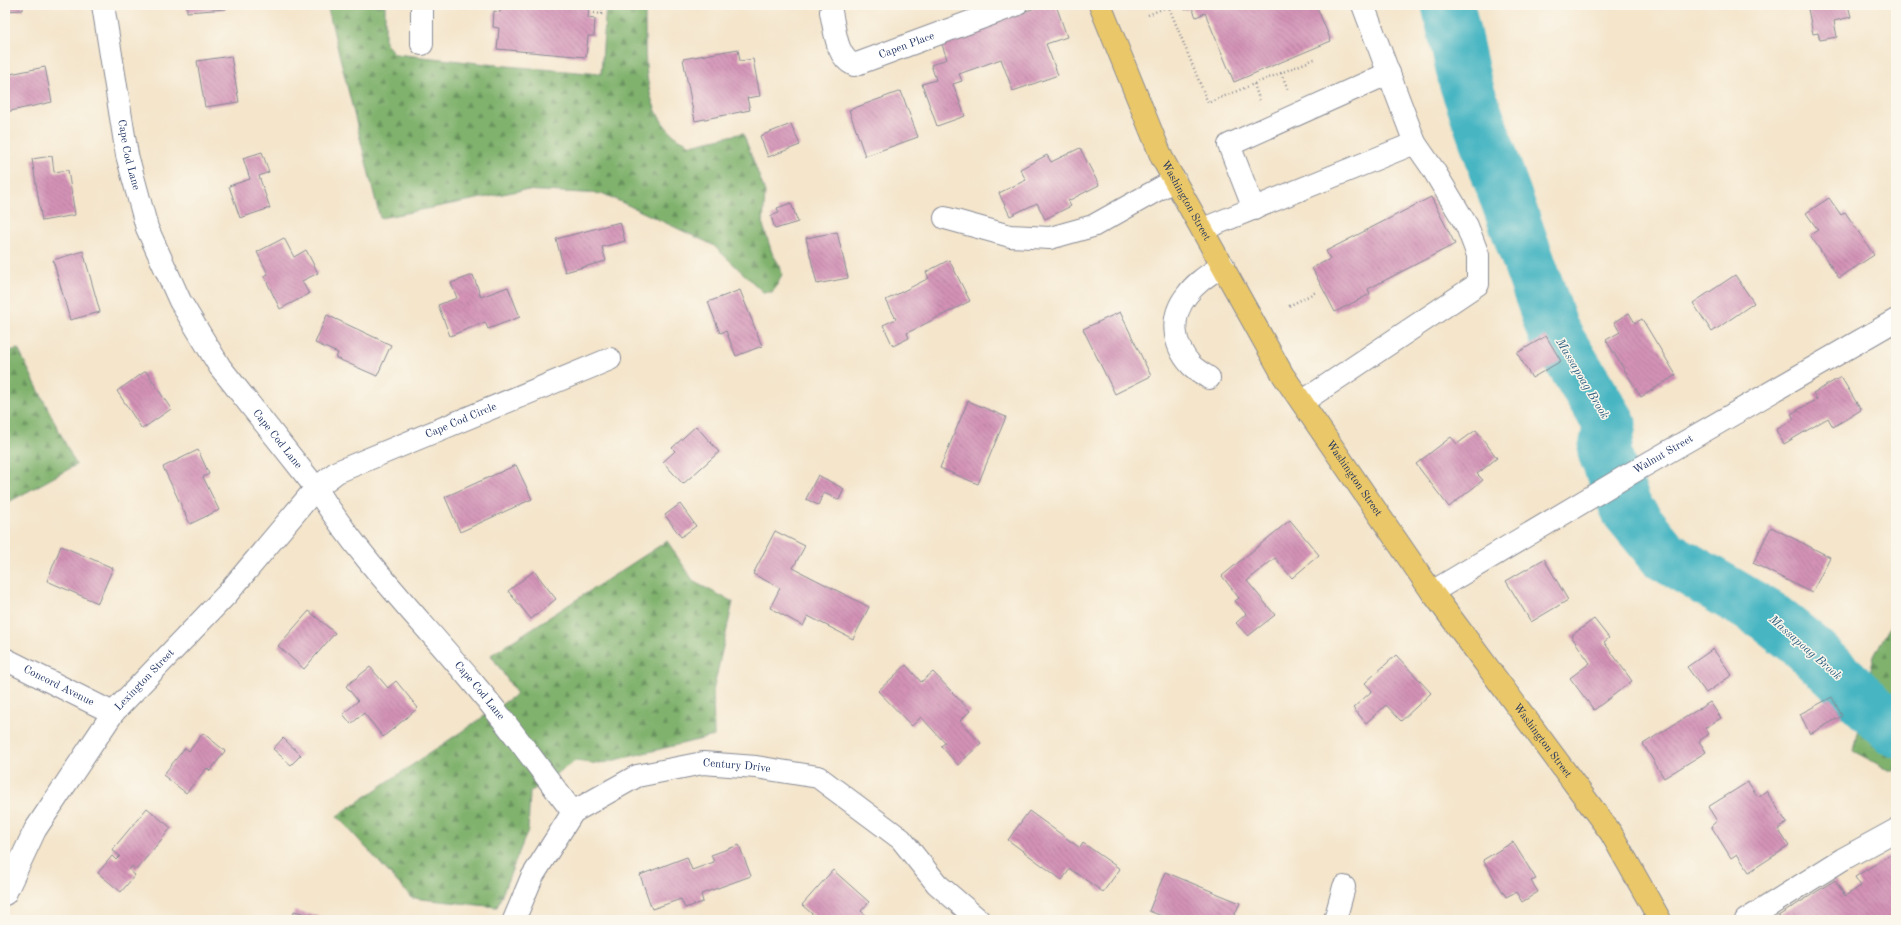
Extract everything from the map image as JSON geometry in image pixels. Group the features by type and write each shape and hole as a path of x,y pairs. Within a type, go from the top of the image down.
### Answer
{"main road":[{"name":"Washington Street","path":"1100,5 1162,158 1203,229 1283,375 1432,592 1611,833 1660,920"}],"street":[{"name":"Cape Cod Lane","path":"103,5 127,155 150,234 180,301 220,367 316,488 344,528 398,596 475,685 573,812"},
{"path":"422,5 422,44"},
{"name":"Capen Place","path":"831,12 841,54 848,62 854,65 1016,5"},
{"path":"1302,402 1478,284 1478,255 1467,226 1433,169 1415,143 1363,5"},
{"path":"1254,209 1229,145 1389,73"},
{"path":"1203,229 1415,143"},
{"path":"945,218 1010,236 1050,238 1093,226 1175,180"},
{"path":"1209,378 1192,366 1180,350 1174,333 1177,313 1186,295 1198,283 1223,265"},
{"name":"Walnut Street","path":"1432,592 1628,475 1896,320"},
{"name":"Cape Cod Circle","path":"316,488 337,472 610,360"},
{"name":"Lexington Street","path":"5,894 35,830 113,713 227,594 316,488"},
{"name":"Concord Avenue","path":"5,659 113,713"},
{"name":"Century Drive","path":"514,920 532,877 573,812 637,776 703,763 756,766 818,777 901,839 937,884 979,920"},
{"path":"1746,920 1843,859 1896,830"},
{"path":"1335,920 1344,887"}],"path":[{"path":"594,13 602,14 602,5"},
{"path":"1148,15 1168,5 1208,103 1317,58"},
{"path":"1289,306 1316,292"}],"green space":[{"path":"327,5 385,5 385,43 395,54 506,66 601,74 606,5 645,5 645,57 650,93 655,109 663,124 675,136 691,145 743,133 765,192 763,225 772,253 780,266 782,274 777,286 772,292 763,292 713,245 604,194 523,190 380,218"},
{"path":"18,349 76,465 5,504 5,352"},
{"path":"667,541 694,582 733,602 713,691 714,736 599,764 575,761 530,792 528,830 497,907 412,898 337,816 517,694 491,655"},
{"path":"1896,615 1896,770 1889,770 1853,751 1874,656"}],"building":[{"path":"5,5 23,5 23,10 5,11"},
{"path":"187,5 225,5 226,9 187,12"},
{"path":"501,5 596,5 596,7 589,7 588,18 595,19 594,36 588,36 586,57 497,49 499,28 493,27 494,11 500,12"},
{"path":"729,5 739,5 729,8"},
{"path":"1043,5 1056,5 1067,37 1046,44 1058,75 1013,91 1001,59 959,74 962,81 953,84 965,116 937,126 922,84 936,80 931,65 947,59 939,36 963,34"},
{"path":"1183,5 1316,5 1331,41 1234,82 1205,13 1196,17 1192,8 1185,10"},
{"path":"1825,5 1848,5 1851,17 1834,21 1837,37 1820,40 1818,33 1813,34 1808,9"},
{"path":"738,49 740,61 753,59 760,96 747,98 750,110 695,121 683,59"},
{"path":"231,56 239,102 205,107 197,61"},
{"path":"45,67 52,102 6,112 5,75"},
{"path":"901,91 918,137 865,156 849,110"},
{"path":"791,124 800,145 768,157 760,136"},
{"path":"1080,148 1099,185 1068,201 1071,206 1045,219 1037,203 1010,216 999,193 1026,180 1020,169 1047,155 1051,162"},
{"path":"262,152 269,172 259,176 270,208 240,218 229,186 250,179 243,158"},
{"path":"52,156 54,172 68,170 75,215 42,221 32,159"},
{"path":"1431,197 1455,244 1368,289 1370,294 1335,312 1312,268 1330,259 1326,251"},
{"path":"1829,198 1841,215 1845,212 1874,255 1839,278 1810,235 1818,230 1806,213"},
{"path":"791,203 798,222 775,229 771,216 779,213 777,208"},
{"path":"620,222 625,241 602,247 606,261 565,272 556,239"},
{"path":"837,232 848,278 817,284 806,238"},
{"path":"284,238 294,257 306,250 318,273 302,281 309,294 280,309 264,276 268,274 257,252"},
{"path":"83,251 100,312 70,320 53,260"},
{"path":"949,260 970,301 907,333 909,338 893,346 883,325 896,319 886,300 929,278 926,272"},
{"path":"473,275 481,297 508,287 520,317 488,329 485,322 450,336 438,305 457,298 451,283"},
{"path":"1735,275 1754,303 1712,332 1693,303"},
{"path":"740,290 762,346 736,356 726,331 720,333 708,302"},
{"path":"1120,312 1151,376 1115,394 1083,329"},
{"path":"1629,313 1635,323 1642,319 1676,375 1641,397 1606,340 1620,332 1614,322"},
{"path":"327,315 391,345 377,376 336,358 338,353 315,343"},
{"path":"1546,336 1561,361 1532,378 1517,353"},
{"path":"146,371 171,409 142,429 117,391"},
{"path":"1841,377 1861,410 1833,427 1828,418 1784,444 1776,430 1794,419 1791,414 1817,399 1813,393"},
{"path":"968,401 1006,417 978,484 940,468"},
{"path":"696,426 719,452 683,484 663,462 675,451 672,448"},
{"path":"1476,430 1497,458 1477,474 1483,480 1449,507 1416,464 1451,437 1457,444"},
{"path":"198,450 209,474 203,477 219,510 190,524 163,467"},
{"path":"516,465 532,499 460,532 445,497"},
{"path":"818,475 844,489 839,500 824,493 818,505 806,499"},
{"path":"680,504 696,526 681,537 665,515"},
{"path":"1290,520 1319,555 1292,578 1275,558 1247,581 1275,615 1248,636 1236,623 1246,614 1235,601 1239,598 1222,576"},
{"path":"1771,527 1830,557 1812,593 1753,563"},
{"path":"775,531 805,546 793,568 869,607 853,639 808,616 803,626 770,608 780,588 753,574"},
{"path":"61,546 113,568 98,603 47,581"},
{"path":"1544,559 1568,600 1531,622 1506,581"},
{"path":"534,571 556,599 531,619 508,591"},
{"path":"309,611 335,633 304,669 278,646"},
{"path":"1594,619 1609,638 1604,642 1632,681 1594,710 1570,678 1590,663 1571,636"},
{"path":"1713,649 1732,675 1706,693 1687,667"},
{"path":"1396,655 1431,693 1401,721 1386,705 1366,723 1353,708 1372,691 1365,683"},
{"path":"906,665 921,682 933,672 970,711 960,721 981,743 958,765 941,746 945,743 921,717 912,726 878,691"},
{"path":"370,667 388,688 396,681 418,708 383,737 364,713 351,724 343,714 358,701 346,686"},
{"path":"1832,697 1842,716 1810,734 1800,714"},
{"path":"1710,702 1721,718 1705,728 1709,734 1699,741 1706,752 1664,778 1643,744"},
{"path":"203,733 225,751 210,771 207,768 186,793 163,775 185,748 189,751"},
{"path":"283,738 301,755 291,765 273,749"},
{"path":"1748,782 1758,797 1766,791 1787,823 1778,829 1789,846 1749,872 1737,854 1731,858 1711,826 1717,821 1708,807"},
{"path":"147,808 171,828 136,870 132,866 129,870 135,875 121,892 98,873 112,856 116,860 120,856 112,850"},
{"path":"1029,811 1080,848 1083,843 1120,869 1103,892 1070,869 1062,880 1008,840"},
{"path":"1513,842 1536,879 1531,881 1538,892 1522,902 1516,892 1506,897 1483,860"},
{"path":"739,845 751,876 701,894 703,902 685,908 681,899 652,909 640,875 687,857 692,870 714,862 711,855"},
{"path":"1896,851 1896,920 1772,920 1835,880 1845,896 1861,886 1855,877"},
{"path":"833,870 869,902 861,911 871,920 819,920 802,905"},
{"path":"1165,872 1240,903 1232,920 1172,920 1149,911"},
{"path":"294,911 326,918 325,920 292,920"}],"waterway":[{"name":"Massapoag Brook","path":"1448,5 1465,82 1554,333 1610,424 1604,452 1627,510 1664,555 1768,616 1806,646 1896,731"}]}
